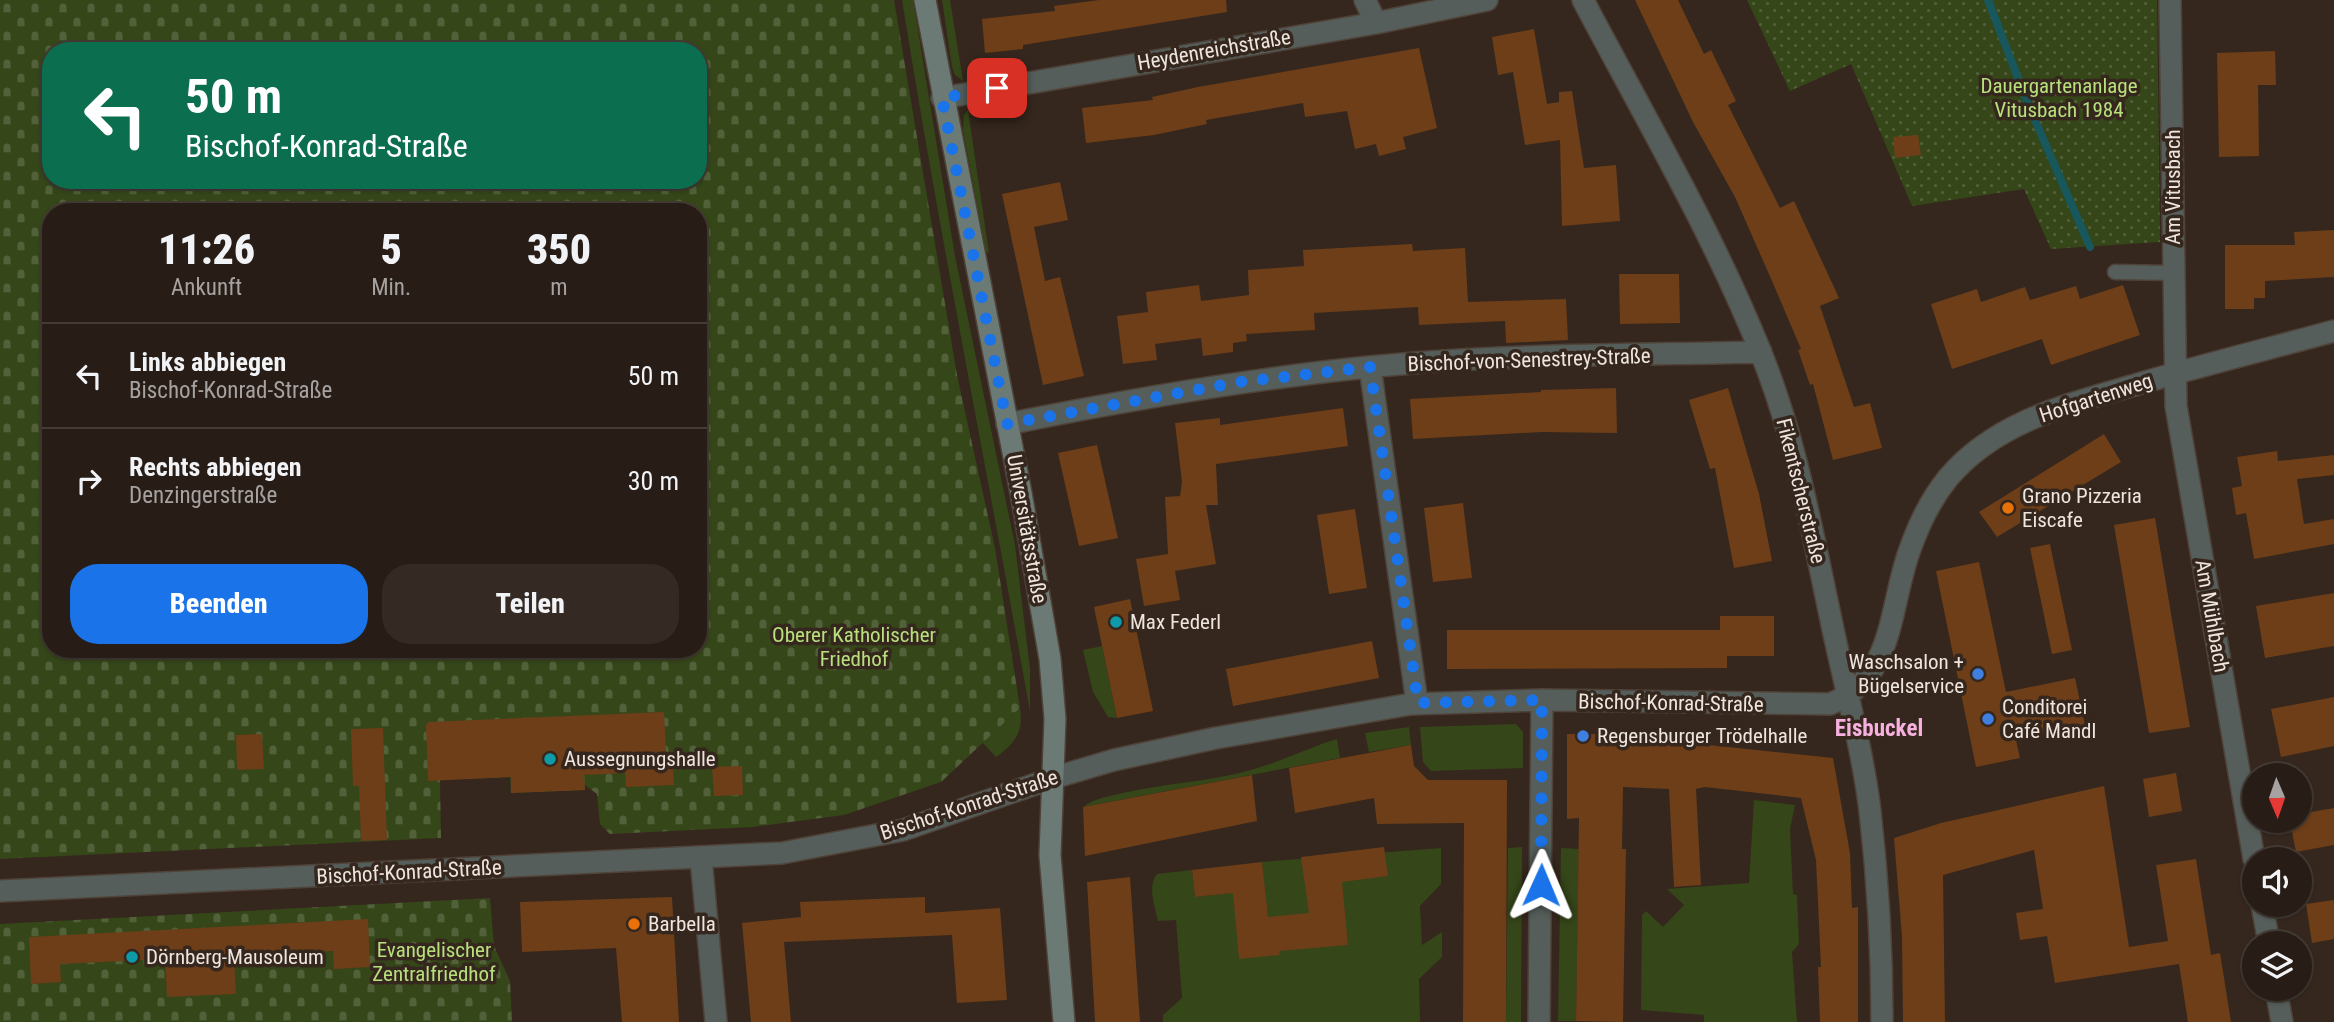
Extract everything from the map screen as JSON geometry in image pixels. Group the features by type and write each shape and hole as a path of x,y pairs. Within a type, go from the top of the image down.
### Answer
{"street":[{"name":"Universitätsstraße","path":"925,0 1050,659 1055,719 1050,845 1052,903 1064,1022"},
{"path":"1365,0 1376,23"},
{"name":"Heydenreichstraße","path":"942,98 1376,23 1487,0"},
{"name":"Fikentscherstraße","path":"1583,0 1718,256 1761,352 1782,409 1803,488 1870,810 1882,957 1882,1022"},
{"name":"Am Vitusbach","path":"2170,0 2175,373"},
{"name":"Hofgartenweg","path":"1848,697 1871,675 1884,648 1909,553 1930,503 1949,477 1981,448 2045,411 2334,331"},
{"name":"Bischof-von-Senestrey-Straße","path":"1007,424 1240,382 1370,367 1519,357 1761,352"},
{"path":"1370,367 1418,703"},
{"name":"Am Mühlbach","path":"2175,373 2176,406 2252,847"},
{"name":"Bischof-Konrad-Straße","path":"0,891 782,853 887,835 1053,778 1216,738 1418,703 1542,700 1810,706 1830,704 1848,697"},
{"path":"1539,1022 1542,700"},
{"path":"701,858 716,1022"},
{"path":"2278,1001 2282,1022"}],"lane":[{"path":"2115,272 2174,273"}],"green space":[{"name":"Oberer Katholischer Friedhof","path":"0,0 894,0 957,375 995,548 1020,708 941,782 844,815 753,827 610,834 600,824 597,794 585,785 585,790 511,793 510,777 440,780 441,838 0,859"},
{"path":"902,0 913,0 955,256 1015,545 1030,669 1030,712 932,178"},
{"path":"942,0 950,0 963,81 955,75 952,67"},
{"name":"Dauergartenanlage Vitusbach 1984","path":"1747,0 2157,0 2160,242 2051,249 2024,189 1912,206 1851,64 1790,91"},
{"path":"968,110 989,253 986,251 963,130 964,115"},
{"path":"1102,646 1117,718 1108,717 1093,692 1083,650"},
{"path":"1020,708 1021,724 1017,736 996,757 982,742"},
{"path":"1516,724 1523,732 1523,768 1431,771 1423,762 1420,727"},
{"path":"1409,727 1411,745 1369,752 1365,733"},
{"path":"1337,739 1340,758 1083,807 1097,799 1113,795 1251,770"},
{"path":"1754,800 1795,805 1790,829 1799,944 1792,952 1797,1022 1704,1022 1704,1015 1641,1010 1642,915 1646,911 1663,927 1684,905 1667,889 1749,883"},
{"path":"1522,847 1521,1022 1506,1022 1508,848"},
{"path":"1441,848 1441,884 1420,906 1422,945 1442,932 1442,957 1419,979 1420,1022 1163,1022 1163,1015 1182,998 1176,920 1158,921 1152,890 1157,874 1192,870 1195,897 1264,889 1262,862"},
{"path":"1561,848 1579,849 1576,1021 1558,1021"},
{"name":"Evangelischer Zentralfriedhof","path":"490,898 494,946 510,981 512,1022 0,1022 0,924"}],"building":[{"path":"1099,0 1226,0 1227,12 1023,45 1023,49 985,53 982,19 1055,11 1054,6"},
{"path":"1635,0 1678,0 1704,54 1711,50 1736,101 1728,105 1780,208 1794,201 1839,298 1820,306 1854,407 1870,403 1882,448 1833,460 1813,384 1810,385 1798,350 1801,349 1772,281 1735,197 1693,122"},
{"path":"1534,29 1547,104 1559,102 1559,92 1572,91 1584,168 1616,165 1620,221 1562,226 1560,140 1525,145 1513,72 1498,75 1492,37"},
{"path":"1419,48 1437,128 1403,137 1406,149 1379,156 1376,144 1355,149 1347,111 1305,117 1303,103 1206,120 1207,124 1154,135 1086,143 1082,108 1153,100 1152,97 1198,87"},
{"path":"2275,51 2276,85 2258,85 2259,156 2219,157 2217,53"},
{"path":"1918,135 1921,155 1895,158 1893,137"},
{"path":"1060,182 1068,220 1034,227 1045,281 1060,277 1084,376 1043,385 1002,194"},
{"path":"2334,230 2334,277 2265,281 2265,298 2254,298 2254,309 2225,309 2225,245 2295,245 2294,232"},
{"path":"1412,244 1413,251 1465,248 1468,302 1566,299 1568,340 1506,343 1505,321 1419,325 1418,307 1314,313 1315,330 1246,334 1247,341 1233,343 1233,352 1203,356 1201,338 1155,344 1157,360 1123,364 1117,316 1148,312 1146,292 1199,285 1201,301 1249,295 1248,270 1304,266 1303,250"},
{"path":"1619,274 1679,274 1680,323 1620,324"},
{"path":"2123,285 2140,335 2051,365 2042,339 1952,369 1931,304 1977,289 1981,302 2025,287 2030,300 2076,286 2080,299"},
{"path":"1616,388 1617,433 1542,432 1413,439 1410,399"},
{"path":"1728,388 1759,494 1772,561 1734,568 1715,468 1710,469 1689,400"},
{"path":"1343,408 1348,446 1216,464 1218,505 1206,505 1216,564 1175,571 1180,600 1144,606 1136,559 1168,554 1165,497 1180,496 1182,482 1175,423 1220,418 1220,425"},
{"path":"2104,434 2121,462 1997,537 1979,512"},
{"path":"1097,445 1118,538 1079,546 1058,453"},
{"path":"2277,451 2278,461 2334,455 2334,475 2297,479 2304,524 2334,519 2334,544 2254,559 2246,513 2236,515 2232,488 2242,486 2237,457"},
{"path":"1463,503 1472,578 1433,582 1424,508"},
{"path":"1355,509 1367,588 1329,594 1317,515"},
{"path":"2155,518 2190,727 2149,733 2114,525"},
{"path":"2050,544 2072,650 2052,654 2030,548"},
{"path":"1979,562 2006,692 2075,678 2085,725 2016,740 2020,758 1976,767 1936,571"},
{"path":"2334,593 2334,646 2265,658 2256,606"},
{"path":"1130,599 1153,711 1117,718 1094,607"},
{"path":"1720,616 1774,616 1774,656 1727,656 1727,668 1447,669 1447,630 1720,630"},
{"path":"1372,641 1379,678 1233,706 1226,669"},
{"path":"2334,697 2334,746 2281,757 2271,709"},
{"name":"Aussegnungshalle","path":"664,712 666,752 672,751 674,785 626,787 625,773 584,775 585,790 511,793 511,777 428,781 428,722"},
{"path":"383,728 387,840 361,841 359,786 353,786 351,729"},
{"path":"262,734 264,769 237,770 236,735"},
{"path":"1567,734 1607,734 1607,743 1709,745 1833,758 1850,853 1852,908 1858,907 1858,1022 1820,1022 1818,967 1821,967 1816,860 1801,798 1705,787 1696,789 1701,885 1674,887 1669,789 1623,787 1622,849 1626,849 1623,1022 1576,1021 1579,818 1567,819"},
{"path":"1411,745 1414,766 1428,780 1507,780 1506,1022 1463,1022 1464,823 1377,824 1374,798 1295,813 1289,768"},
{"path":"742,766 743,795 714,796 712,767"},
{"path":"2176,773 2182,811 2149,817 2143,779"},
{"path":"1252,775 1257,821 1085,856 1083,807"},
{"path":"2104,786 2129,947 2168,941 2156,865 2196,859 2211,955 2220,953 2231,1022 2188,1022 2179,964 2055,983 2047,936 2020,940 2016,913 2043,909 2034,850 1943,875 1945,1022 1903,1022 1902,937 1894,838 1941,823"},
{"path":"2334,808 2334,845 2312,849 2295,847 2292,833 2312,833 2312,812"},
{"path":"1384,847 1388,876 1342,882 1348,945 1279,951 1280,955 1239,959 1233,893 1195,897 1192,870 1262,862 1268,917 1309,913 1301,857"},
{"path":"1130,877 1140,1022 1095,1022 1087,882"},
{"path":"672,897 679,1022 622,1022 616,948 522,952 520,902"},
{"path":"925,897 925,913 1000,908 1007,1000 957,1003 952,935 784,942 791,1022 751,1022 742,923 801,917 800,902"},
{"path":"2334,900 2334,939 2312,943 2308,917 2312,917 2312,903"},
{"name":"Dörnberg-Mausoleum","path":"368,919 370,967 334,969 333,951 234,955 236,994 167,997 165,959 60,964 61,982 31,984 29,937"}],"waterway":[{"path":"1988,0 2028,104 2090,247"}],"place":[{"name":"Grano Pizzeria Eiscafe","path":"2008,508"},
{"name":"Max Federl","path":"1116,622"},
{"name":"Waschsalon + Bügelservice","path":"1978,674"},
{"name":"Conditorei Café Mandl","path":"1988,719"},
{"name":"Regensburger Trödelhalle","path":"1583,736"},
{"name":"Aussegnungshalle","path":"550,759"},
{"name":"Barbella","path":"634,924"},
{"name":"Dörnberg-Mausoleum","path":"132,957"}],"district":[{"name":"Eisbuckel","path":"1879,728"}],"route":[{"path":"997,88 942,98 1007,424 1240,382 1370,367 1418,703 1542,700 1541,885"}]}
